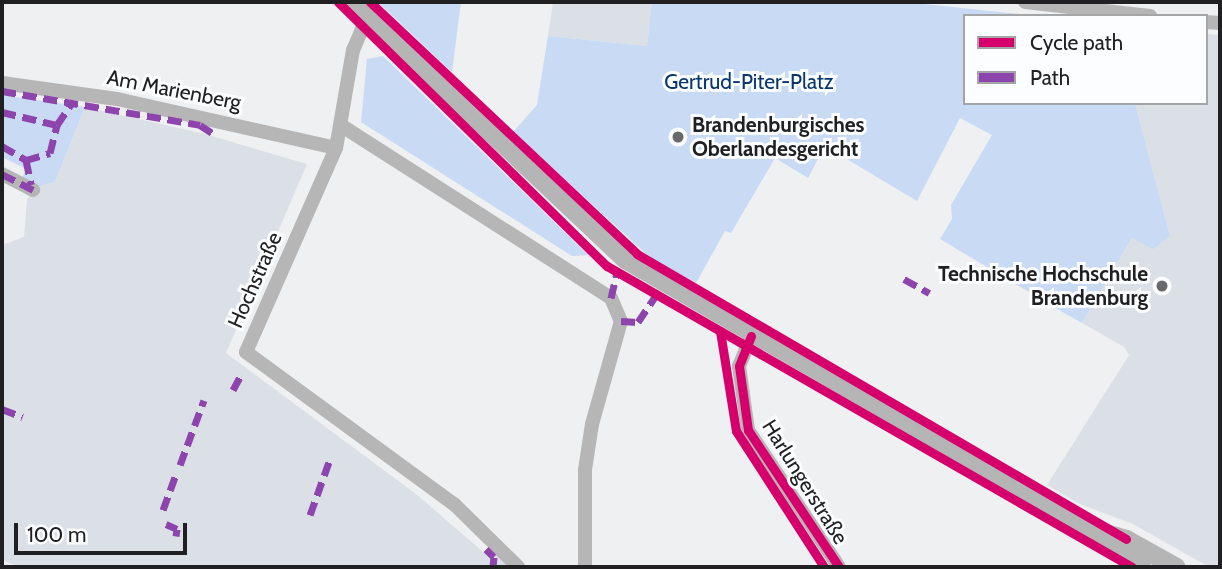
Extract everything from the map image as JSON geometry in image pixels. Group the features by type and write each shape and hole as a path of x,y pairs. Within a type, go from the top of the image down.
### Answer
{"street":[{"path":"1025,2 1135,14"},
{"path":"360,8 615,251 1091,529 1141,567"},
{"name":"Hochstraße","path":"360,8 342,126 336,148 247,352 454,504 518,567"},
{"name":"Am Marienberg","path":"2,83 117,99 336,148"},
{"path":"342,126 598,286 611,298 621,321 592,424 585,470 585,567"},
{"path":"2,174 33,190"},
{"name":"Harlungerstraße","path":"753,334 739,366 748,430 839,567"},
{"path":"1091,529 1126,539 1176,567"}],"shaded area":[{"path":"553,2 652,2 647,46 548,36"},
{"name":"Technische Hochschule Brandenburg","path":"1208,34 1220,35 1220,567 1209,567 1133,524 1080,504 1047,485 1129,355 1124,347 1082,323 1132,238 1170,236 1136,105 1208,105"},
{"path":"85,107 205,134 307,164 226,353 416,494 489,557 497,554 508,567 20,567 2,560 2,245 24,237 27,199 37,187 55,182"}],"green space":[{"path":"378,2 461,2 452,72"},
{"name":"Gertrud-Piter-Platz","path":"652,2 906,2 1017,14 963,14 963,105 1136,105 1170,236 1153,249 1132,238 1082,323 940,239 952,219 951,205 992,135 960,118 917,201 825,146 808,178 775,158 731,233 725,231 696,283 653,260 513,132 537,105 548,36 647,46"},
{"path":"383,56 588,255 572,256 361,122 367,59"},
{"path":"2,95 85,107 55,182 37,187 21,180 26,169 2,157"}],"tram line":[{"path":"356,2 617,250 1159,567"}],"marked path":[{"path":"2,91 200,125 214,134"},
{"path":"2,112 57,125 73,101"},
{"path":"26,160 50,153 57,125"},
{"path":"2,146 26,160 31,184"},
{"path":"2,174 33,190"},
{"path":"611,298 617,272"},
{"path":"904,279 929,293"},
{"path":"621,321 638,322 656,295"},
{"path":"233,390 240,377"},
{"path":"180,465 204,400"},
{"path":"2,409 23,417"},
{"path":"310,515 330,459"},
{"path":"163,510 176,474"},
{"path":"166,524 177,529 176,536"},
{"path":"486,549 494,557 493,567"}],"cycle path":[{"path":"338,2 607,266 1132,567"},
{"path":"370,2 637,254 1126,539"},
{"path":"720,331 736,431 824,567"},
{"path":"751,336 739,366 748,430 839,567"}],"place":[{"name":"Brandenburgisches Oberlandesgericht","path":"678,137"},
{"name":"Technische Hochschule Brandenburg","path":"1162,286"}]}
